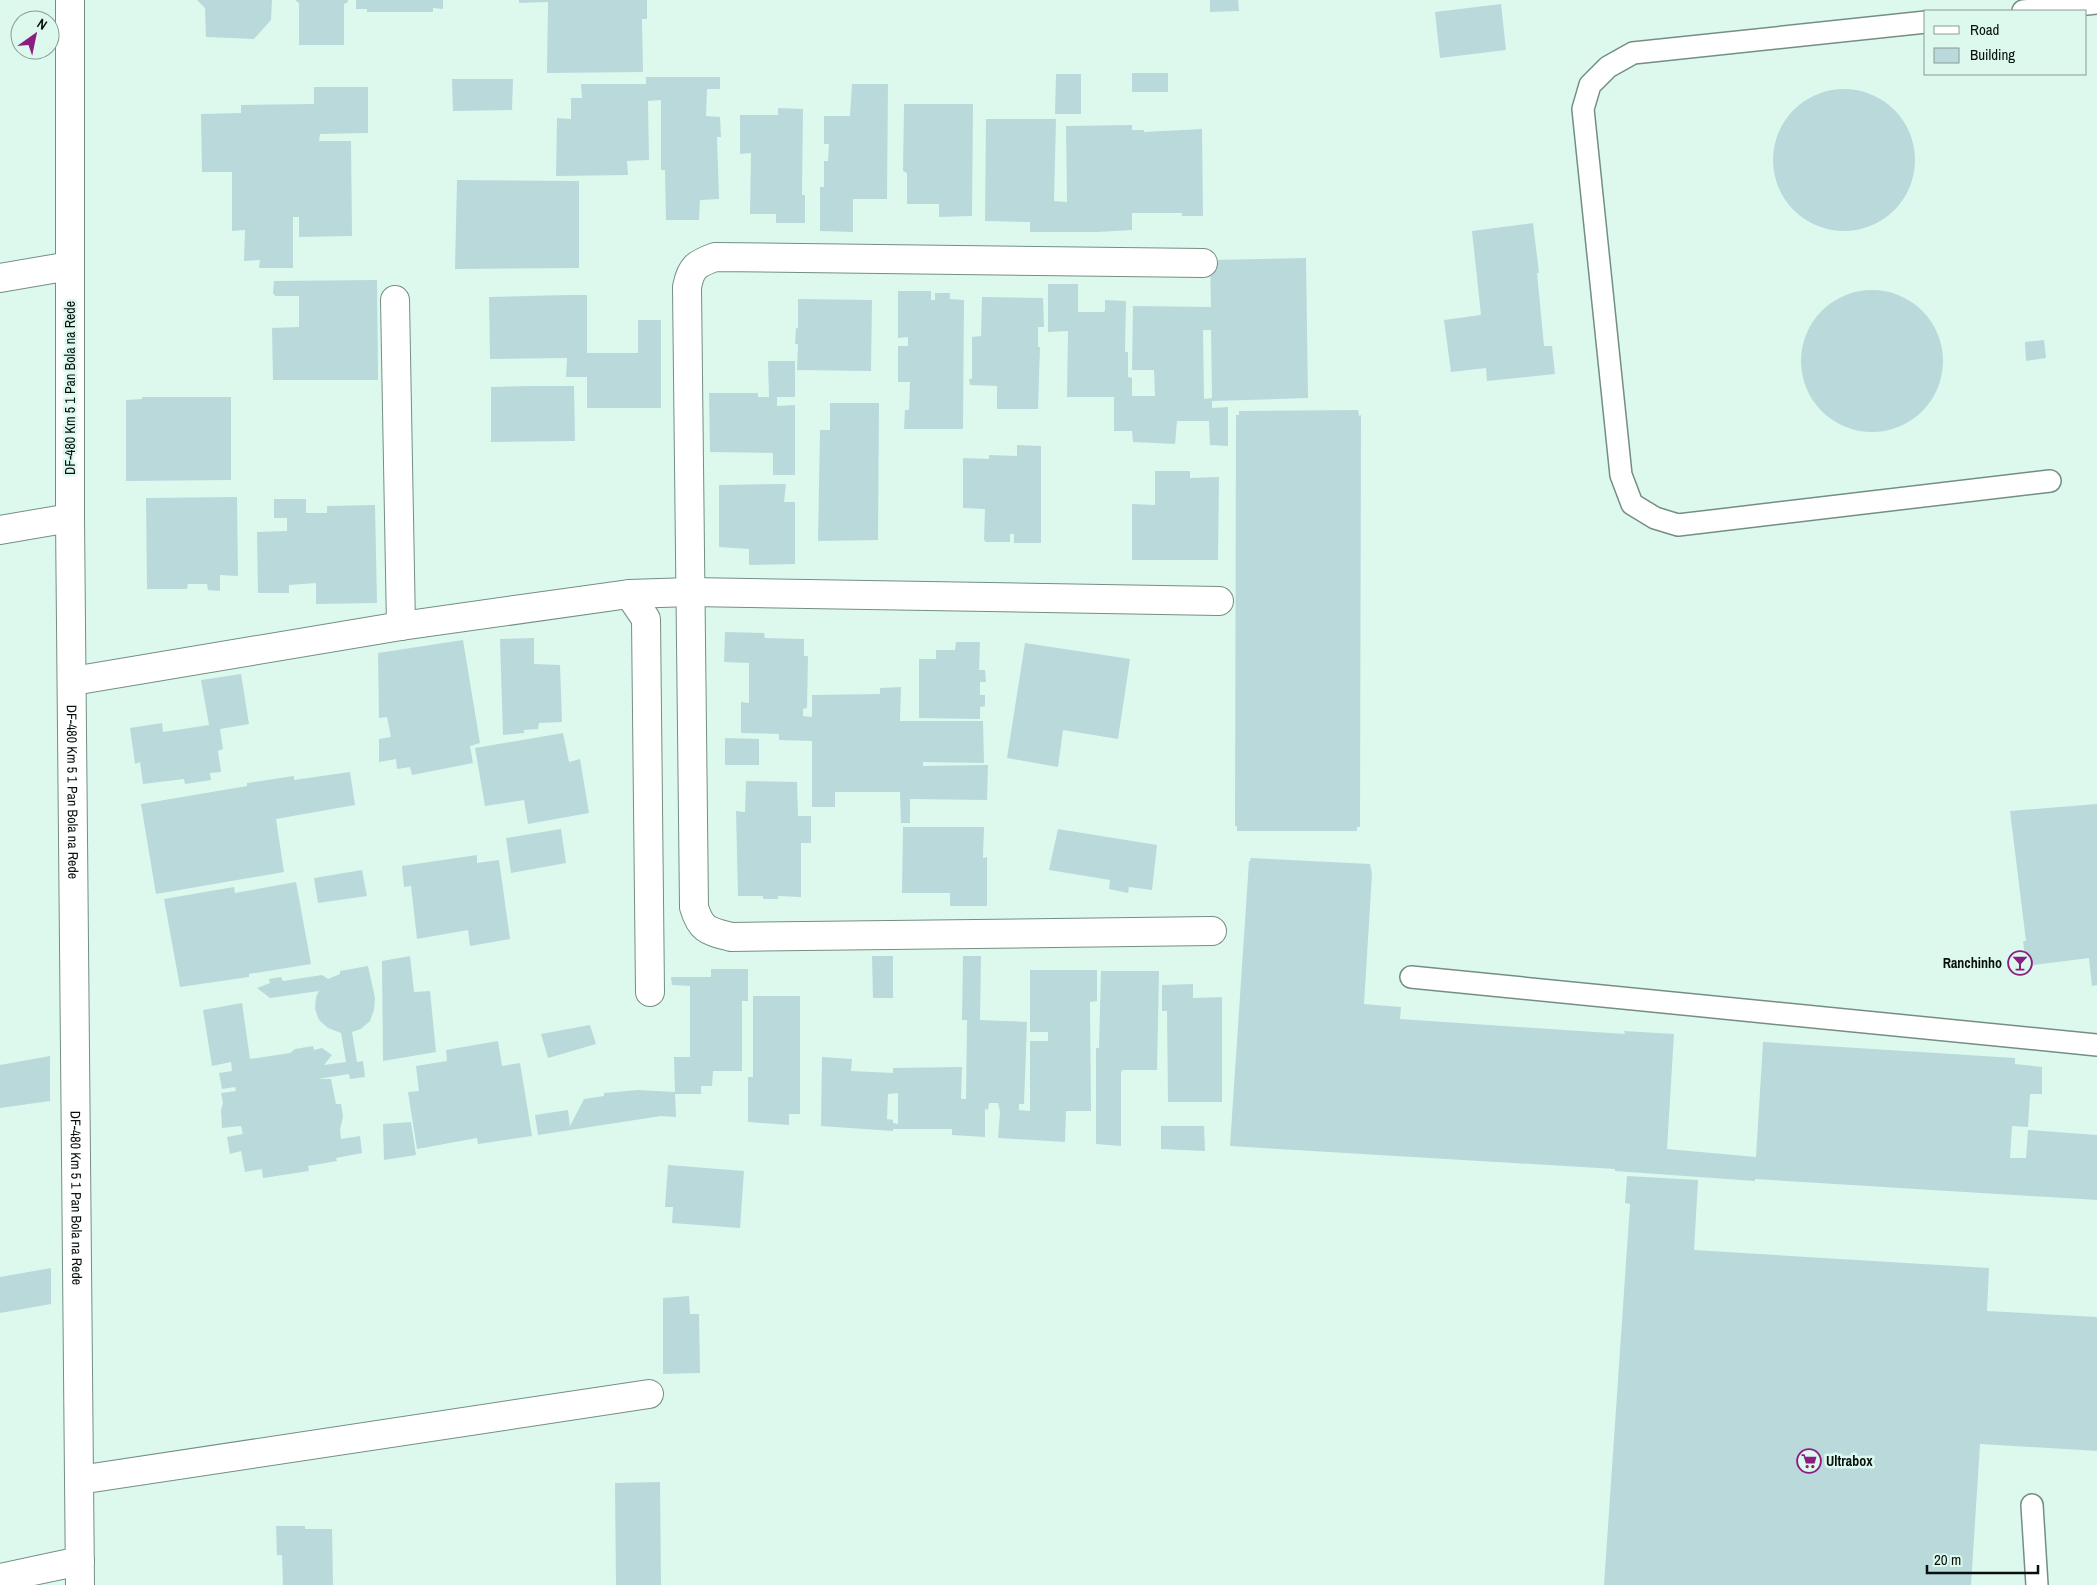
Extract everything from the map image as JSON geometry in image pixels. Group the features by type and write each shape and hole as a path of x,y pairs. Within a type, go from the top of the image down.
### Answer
{"street":[{"name":"DF-480 Km 5 1 Pan Bola na Rede","path":"70,0 70,518 80,1573"},
{"path":"1203,263 715,257 700,262 690,273 687,287 694,907 698,921 707,930 731,937 1212,931"},
{"path":"0,278 70,266"},
{"path":"395,300 401,626"},
{"path":"0,530 70,518"},
{"path":"73,681 401,626 629,594 691,592 1220,600"},
{"path":"629,594 646,619 650,992"},
{"path":"79,1480 649,1394"},
{"path":"0,1578 80,1573"}],"lane":[{"path":"2032,10 2097,3"},
{"path":"1924,22 1633,53 1608,67 1590,85 1583,109 1622,475 1632,504 1655,518 1678,525 2050,481"},
{"path":"1411,977 2097,1045"},
{"path":"2032,1505 2037,1585"}],"building":[{"path":"197,0 272,0 271,20 254,39 206,37 205,8"},
{"path":"295,0 348,0 344,4 344,45 299,45 299,3"},
{"path":"356,0 443,0 443,9 433,8 433,12 367,12 367,9 356,9"},
{"path":"519,0 647,0 647,19 642,19 643,72 547,73 548,2 519,3"},
{"path":"1210,0 1238,0 1239,11 1210,12"},
{"path":"1501,4 1506,50 1440,58 1435,12"},
{"path":"1132,73 1168,73 1168,92 1132,92"},
{"path":"1056,74 1081,74 1081,114 1055,114"},
{"path":"646,77 720,77 720,89 707,89 706,116 720,117 721,137 717,137 719,199 700,200 699,220 666,220 665,170 661,170 661,100 648,101 649,160 627,161 628,175 556,176 557,118 571,119 571,98 582,98 581,84 646,84"},
{"path":"452,79 513,79 512,110 453,111"},
{"path":"852,84 888,84 887,199 853,199 853,232 820,231 820,187 824,187 824,161 828,161 829,144 824,144 824,116 850,116"},
{"path":"314,87 368,87 368,133 320,134 319,141 351,141 352,236 299,237 299,217 293,217 293,268 259,268 260,260 244,261 245,230 232,231 232,172 202,172 201,114 241,113 241,105 314,104"},
{"path":"1844,89 1858,90 1871,94 1894,110 1910,133 1914,146 1914,174 1910,187 1894,210 1871,226 1858,230 1844,231 1830,230 1817,226 1794,210 1778,187 1774,174 1773,160 1774,146 1778,133 1794,110 1817,94 1830,90"},
{"path":"904,104 973,104 972,216 939,217 939,204 907,204 907,173 903,171"},
{"path":"778,108 803,109 802,195 805,195 805,223 776,223 776,214 750,214 751,153 740,154 740,115 778,115"},
{"path":"986,119 1056,119 1054,201 1067,202 1066,126 1132,125 1132,130 1144,130 1144,132 1202,129 1203,216 1182,216 1182,213 1132,213 1132,230 1097,232 1030,232 1030,222 985,221"},
{"path":"457,180 579,181 579,268 455,269"},
{"path":"1533,223 1539,273 1537,273 1544,346 1552,346 1555,374 1487,381 1486,368 1451,372 1444,320 1481,315 1472,231"},
{"path":"1306,258 1308,398 1212,401 1212,408 1228,407 1228,446 1210,445 1209,421 1177,421 1175,444 1133,442 1132,431 1114,431 1114,397 1067,397 1068,331 1048,332 1048,284 1078,284 1078,312 1103,312 1105,311 1105,300 1126,301 1125,352 1128,352 1128,377 1132,378 1132,396 1155,396 1154,370 1132,370 1133,306 1211,307 1210,260","holes":["1203,330 1211,330 1212,398 1204,399"]},
{"path":"377,280 378,380 273,380 272,328 299,327 299,296 275,296 273,293 274,281"},
{"path":"1872,290 1886,291 1899,295 1922,311 1938,334 1942,347 1942,375 1938,388 1922,411 1899,427 1886,431 1872,432 1858,431 1845,427 1822,411 1806,388 1802,375 1801,361 1802,347 1806,334 1822,311 1845,295 1858,291"},
{"path":"898,291 931,291 931,300 935,300 935,293 950,293 950,299 964,300 963,429 904,429 905,410 909,410 910,382 898,382 898,346 908,346 908,337 898,338"},
{"path":"587,295 587,353 638,353 638,320 661,320 661,408 587,408 587,377 566,377 567,358 490,359 489,297"},
{"path":"982,297 1043,298 1044,327 1038,327 1038,347 1040,347 1038,409 997,409 997,386 970,385 969,379 972,379 972,337 981,336"},
{"path":"798,299 872,300 871,371 797,370 798,344 795,344 796,328 798,328"},
{"path":"2044,340 2046,358 2026,361 2025,342"},
{"path":"768,361 795,361 795,397 777,397 777,406 795,405 795,475 773,475 773,453 710,452 709,393 758,393 758,397 769,397"},
{"path":"574,386 575,441 491,442 491,387"},
{"path":"142,397 231,397 231,480 126,481 126,400 142,399"},
{"path":"830,403 879,403 878,540 818,541 820,430 830,430"},
{"path":"1358,410 1359,416 1361,415 1360,827 1357,827 1357,831 1237,831 1237,826 1235,826 1236,415 1239,415 1239,411"},
{"path":"1017,445 1041,446 1041,543 1014,543 1014,534 1010,534 1010,542 986,542 984,540 985,509 963,508 963,458 989,459 989,455 1017,456"},
{"path":"1155,471 1190,471 1190,478 1219,477 1218,560 1132,560 1132,504 1155,505"},
{"path":"786,484 784,502 795,502 795,564 749,565 749,549 719,547 719,485"},
{"path":"237,497 238,576 220,575 220,591 208,590 207,584 188,584 187,589 147,589 146,498"},
{"path":"274,499 306,499 306,513 327,513 327,506 375,505 377,603 316,604 316,583 289,585 289,593 258,593 257,532 287,531 287,518 274,518"},
{"path":"725,632 764,633 765,638 804,639 804,656 808,656 807,708 803,709 803,716 812,717 812,695 880,694 880,688 901,687 900,721 983,721 984,763 923,762 923,766 988,765 987,800 910,799 910,823 901,823 900,792 835,792 835,807 812,807 812,741 779,740 779,734 741,733 741,702 749,703 749,663 724,662"},
{"path":"534,638 534,664 560,665 562,722 539,723 538,729 524,730 524,733 503,735 500,639"},
{"path":"463,640 480,743 470,746 473,763 412,775 410,767 397,769 396,759 379,762 379,739 391,737 387,717 379,718 378,653"},
{"path":"956,642 980,642 979,670 985,670 986,682 980,682 980,695 985,695 985,706 980,707 980,719 919,718 919,659 936,659 936,650 955,650"},
{"path":"1025,643 1130,659 1118,739 1063,730 1058,767 1007,758"},
{"path":"241,674 249,724 220,729 223,749 218,751 221,772 210,773 211,780 185,784 184,779 143,784 140,762 135,764 130,728 162,723 163,732 209,725 201,680"},
{"path":"563,733 569,762 580,759 589,813 528,824 524,800 485,806 475,748"},
{"path":"725,738 759,739 759,765 725,765"},
{"path":"350,772 355,805 276,819 284,872 156,894 141,804 247,786 247,783 294,776 294,780"},
{"path":"746,781 797,782 798,816 811,816 811,843 801,843 801,897 778,896 778,899 763,899 763,896 738,896 736,811 745,812"},
{"path":"2097,804 2097,985 2092,986 2089,958 2026,966 2023,941 2026,941 2010,811"},
{"path":"903,827 984,827 983,858 987,857 987,906 950,906 950,893 902,893"},
{"path":"561,829 566,863 511,873 506,838"},
{"path":"1058,829 1157,845 1152,890 1129,887 1128,893 1109,889 1110,880 1049,870"},
{"path":"477,855 477,863 499,860 510,939 470,946 468,930 417,939 411,886 404,887 402,866"},
{"path":"1251,858 1370,864 1372,874 1364,1004 1401,1007 1400,1019 1625,1034 1624,1031 1674,1034 1667,1149 1756,1157 1763,1042 2015,1058 2015,1064 2042,1067 2042,1094 2030,1094 2028,1127 2012,1126 2010,1158 2026,1158 2028,1130 2097,1135 2097,1200 1755,1179 1755,1181 1615,1171 1615,1169 1230,1146 1249,861"},
{"path":"362,870 367,896 318,903 314,878"},
{"path":"296,882 311,964 249,974 249,977 180,987 164,899 234,887 235,893"},
{"path":"410,956 414,992 430,991 436,1052 383,1061 382,961"},
{"path":"872,956 893,956 893,998 873,998"},
{"path":"963,956 981,956 980,1020 1027,1022 1024,1104 1019,1104 1019,1110 1030,1111 1030,1041 1048,1041 1048,1032 1030,1032 1030,970 1097,970 1097,1001 1090,1002 1091,1111 1066,1111 1065,1142 998,1138 1000,1112 998,1103 989,1103 988,1110 985,1109 985,1137 952,1135 952,1129 893,1129 893,1131 821,1126 822,1057 852,1059 851,1071 893,1073 893,1068 962,1067 961,1099 966,1099 967,1020 962,1020","holes":["898,1093 898,1124 893,1123 893,1120 887,1119 888,1094"]},
{"path":"368,966 375,998 374,1010 370,1021 361,1029 352,1032 357,1062 363,1061 365,1077 350,1079 349,1074 318,1079 331,1079 336,1104 341,1104 343,1116 340,1130 341,1139 360,1136 362,1153 336,1158 337,1161 308,1166 309,1171 263,1178 262,1169 245,1172 241,1151 230,1154 227,1137 243,1134 241,1126 222,1128 221,1110 223,1103 221,1093 236,1091 235,1087 222,1089 219,1073 232,1071 231,1062 212,1066 203,1010 242,1003 250,1059 290,1053 295,1049 313,1046 314,1050 322,1048 332,1055 324,1065 346,1062 341,1033 328,1028 319,1020 315,1009 316,997 319,991 270,998 257,988 270,983 269,979 281,977 283,981 322,975 328,979 340,974 340,971"},
{"path":"711,969 748,969 748,1001 742,1001 742,1071 713,1071 712,1086 701,1086 701,1094 675,1094 676,1117 661,1116 538,1135 535,1115 568,1110 570,1126 584,1099 604,1096 604,1093 638,1090 675,1092 674,1057 690,1057 690,986 672,985 671,977 711,977"},
{"path":"1101,971 1159,971 1157,1070 1123,1070 1121,1072 1121,1146 1096,1144 1096,1048 1099,1048"},
{"path":"1193,984 1193,998 1222,997 1222,1102 1168,1102 1167,1011 1162,1011 1162,985"},
{"path":"753,996 800,996 800,1114 789,1114 789,1125 748,1122 748,1077 753,1077"},
{"path":"590,1025 596,1044 548,1058 541,1034"},
{"path":"498,1041 502,1066 520,1063 532,1136 478,1144 477,1138 417,1149 408,1092 419,1091 416,1066 447,1061 446,1050"},
{"path":"50,1056 50,1101 0,1108 0,1065"},
{"path":"411,1122 416,1155 384,1160 383,1124"},
{"path":"1161,1126 1204,1126 1205,1151 1161,1149"},
{"path":"668,1165 744,1171 740,1228 672,1223 673,1207 665,1207"},
{"path":"1627,1176 1698,1180 1694,1250 1989,1268 1987,1311 2097,1317 2097,1451 1980,1444 1971,1585 1604,1585 1630,1204 1625,1203"},
{"path":"51,1268 51,1304 0,1313 0,1277"},
{"path":"689,1296 690,1314 699,1314 700,1373 663,1374 663,1298"},
{"path":"660,1482 661,1585 616,1585 615,1483"},
{"path":"276,1526 305,1526 305,1529 332,1529 333,1585 283,1585 282,1555 277,1555"}],"place":[{"name":"Ranchinho","path":"2020,963"},
{"name":"Ultrabox","path":"1809,1461"}]}
